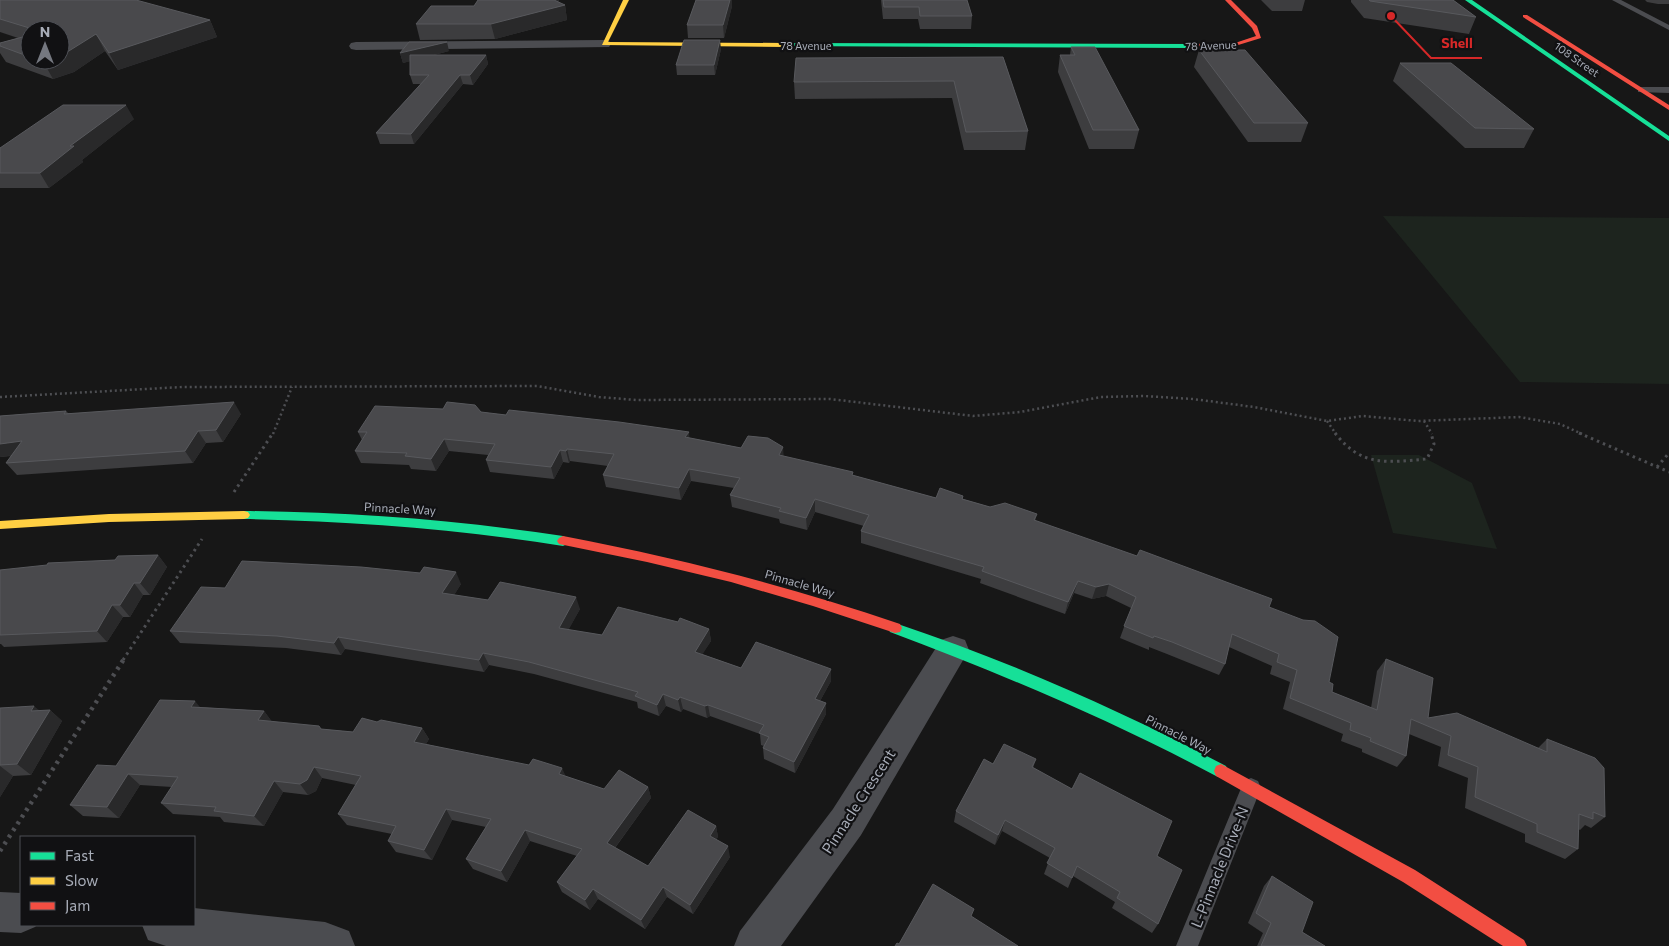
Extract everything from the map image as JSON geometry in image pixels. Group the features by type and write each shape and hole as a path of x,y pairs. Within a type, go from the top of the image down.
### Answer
{"street":[{"path":"604,44 626,0"},
{"name":"78 Avenue","path":"356,46 604,44 1221,46 1248,43 1259,37 1255,27 1228,0"},
{"name":"108 Street","path":"1468,0 1669,139"},
{"name":"108 Street","path":"1516,11 1669,108"},
{"name":"Pinnacle Way","path":"0,526 133,516 218,515 437,524 541,538 624,553 811,599 1041,684 1136,727 1251,788 1411,878 1518,946"},
{"name":"Pinnacle Crescent","path":"755,946 847,822 953,650"},
{"path":"0,912 20,913"},
{"path":"172,926 325,943 334,946"}],"lane":[{"path":"1616,0 1669,28"},
{"path":"1641,90 1669,90"},
{"name":"L-Pinnacle Drive-N","path":"1187,946 1251,788"}],"path":[{"path":"0,397 182,387 537,386 599,397 636,400 709,401 830,398 973,416 1020,412 1102,397 1144,396 1192,399 1246,406 1327,421 1363,416 1424,420 1519,417 1560,424 1669,472"},
{"path":"0,851 218,515 272,436 292,387"},
{"path":"1327,421 1348,449 1373,462 1426,459 1433,450 1435,443 1433,434 1424,420"},
{"path":"1657,467 1669,453"}],"shaded area":[{"path":"1383,216 1669,218 1669,384 1520,382"},
{"path":"1371,455 1419,455 1472,483 1497,549 1393,533"}],"building":[{"path":"0,0 136,0 210,20 109,53 96,34 70,50 70,20 20,20 20,25 0,19"},
{"path":"478,0 554,0 565,5 491,24 416,24 431,6 474,6"},
{"path":"696,0 730,0 723,25 687,25"},
{"path":"883,0 967,0 972,16 920,16 919,7 884,7"},
{"path":"1453,0 1476,17 1370,1"},
{"path":"20,38 20,53 0,46 0,43"},
{"path":"684,40 720,40 714,65 676,65"},
{"path":"409,42 447,42 400,53"},
{"path":"1071,47 1095,47 1139,130 1093,130 1060,55 1075,55"},
{"path":"1199,50 1245,50 1308,123 1254,123"},
{"path":"410,55 486,55 470,75 460,75 411,134 376,133 429,75 410,75"},
{"path":"1003,57 1028,131 966,132 954,81 794,82 796,58"},
{"path":"1400,63 1451,63 1534,129 1475,128"},
{"path":"63,105 126,105 70,146 74,146 40,173 0,173 0,148"},
{"path":"234,402 216,430 198,431 185,451 6,463 22,441 0,444 0,416 66,411 64,414"},
{"path":"447,402 475,405 481,412 506,415 509,410 689,432 685,437 741,448 748,436 768,438 783,447 779,455 853,472 852,475 936,498 940,488 963,496 962,499 990,507 1005,503 1037,514 1034,520 1137,556 1140,550 1272,599 1269,607 1303,620 1315,621 1338,637 1329,682 1333,684 1332,692 1377,710 1386,659 1433,678 1428,718 1457,713 1547,752 1547,739 1595,758 1604,768 1605,817 1593,812 1593,819 1579,814 1578,849 1537,832 1537,824 1475,797 1478,767 1448,755 1451,736 1411,719 1406,756 1370,741 1371,738 1350,730 1351,723 1290,698 1297,670 1277,662 1279,654 1232,634 1225,664 1172,642 1154,636 1153,638 1124,626 1136,597 1109,584 1096,587 1078,581 1068,602 982,571 984,567 861,531 869,515 815,499 806,518 779,511 781,508 730,495 740,478 689,469 679,488 603,475 614,454 567,449 566,451 560,450 551,467 486,460 495,444 444,439 431,459 405,456 407,453 355,451 367,432 358,432 375,406 443,409"},
{"path":"158,555 140,583 134,583 120,605 112,605 97,631 0,635 0,570 47,565 48,563 115,560 118,556"},
{"path":"242,561 361,567 420,573 424,567 456,572 442,593 488,600 500,582 576,597 559,628 602,635 618,607 678,622 680,618 709,629 695,652 741,668 756,642 831,669 815,699 826,703 794,762 763,748 769,737 759,733 764,725 680,697 678,700 663,694 657,705 635,696 638,692 529,662 483,653 479,660 338,637 334,643 277,636 170,631 201,587 225,588"},
{"path":"160,700 195,701 191,707 264,711 258,720 319,726 321,729 353,732 362,718 422,728 414,742 529,765 533,759 562,768 559,774 604,789 619,770 648,787 607,843 648,866 688,810 716,826 710,836 728,846 690,905 663,887 641,920 593,889 585,900 557,882 582,849 525,830 501,871 466,859 491,819 446,809 424,850 388,841 396,826 338,814 361,776 314,767 307,780 300,784 274,781 254,816 214,811 216,807 161,803 178,777 128,774 107,807 70,805 97,765 116,766"},
{"path":"34,706 31,711 50,710 17,764 0,765 0,708"},
{"path":"1004,744 1036,759 1032,767 1072,789 1080,773 1172,821 1157,856 1182,870 1158,924 1117,898 1120,892 1077,866 1072,878 1047,863 1055,848 1005,820 998,835 956,811 984,759 993,764"},
{"path":"1272,876 1313,902 1302,932 1325,946 1261,946 1271,923 1256,913"},
{"path":"933,884 974,909 971,916 1018,946 895,946 897,943 899,944"}],"traffic: fast":[{"path":"1468,0 1669,139"},
{"path":"785,45 1192,46"},
{"path":"244,515 324,517 443,525 563,541"},
{"path":"895,628 1061,694 1142,730 1221,771"}],"traffic: slow":[{"path":"626,0 604,44 785,45"},
{"path":"0,525 109,518 244,515"}],"traffic: jam":[{"path":"1192,46 1235,45 1259,37 1255,27 1228,0"},
{"path":"1525,16 1669,108"},
{"path":"563,541 731,577 895,628"},
{"path":"1221,771 1409,876 1518,946"}],"place":[{"name":"Shell","path":"1391,16"}]}
